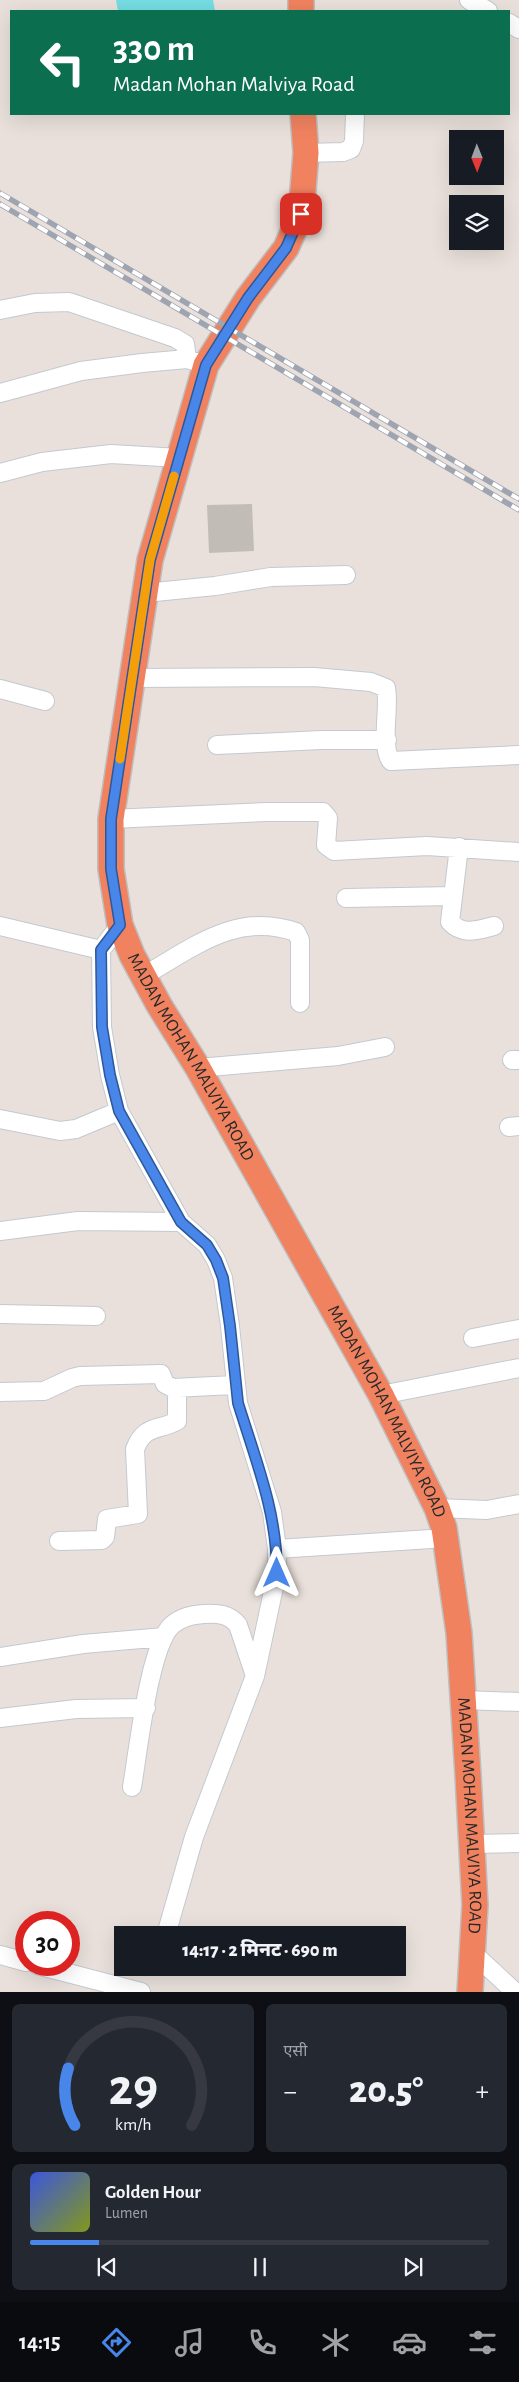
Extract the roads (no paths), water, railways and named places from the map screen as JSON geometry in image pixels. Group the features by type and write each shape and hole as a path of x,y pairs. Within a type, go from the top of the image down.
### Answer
{"highway":[{"name":"MADAN MOHAN MALVIYA ROAD","path":"304,115 306,153 301,214 286,248 197,362 179,458 150,560 111,819 111,869 120,925 143,976 198,1068 381,1395 437,1508 446,1538 459,1633 464,1700 475,1905 474,1954 470,1992"}],"street":[{"path":"306,153 343,152 351,149 354,142 355,115"},
{"path":"0,310 52,302 80,304 175,338 185,344 197,362"},
{"path":"0,393 81,371 142,362 197,362"},
{"path":"0,473 42,462 111,454 179,458"},
{"path":"145,593 215,586 271,577 346,575"},
{"path":"133,678 314,678 371,682 386,688 388,756 394,761 519,755"},
{"path":"0,689 45,701"},
{"path":"217,745 321,740 387,740"},
{"path":"111,819 323,812 328,818 326,845 334,851 459,847 519,852"},
{"path":"459,847 450,922 457,930 470,931 494,926"},
{"path":"346,898 453,896"},
{"path":"120,925 101,950 102,1027 110,1075 119,1111 181,1222 207,1245 223,1278 230,1326 234,1385 272,1512 277,1549 277,1573 255,1676 194,1837 169,1926"},
{"path":"0,926 101,950"},
{"path":"143,976 224,931 245,926 285,928 296,932 300,940 300,1003"},
{"path":"198,1068 329,1057 385,1047"},
{"path":"0,1119 60,1131 76,1129 119,1111"},
{"path":"0,1231 78,1221 181,1222"},
{"path":"0,1314 96,1316"},
{"path":"473,1338 519,1329"},
{"path":"381,1395 519,1368"},
{"path":"0,1392 44,1391 72,1378 116,1375 161,1374 169,1387 177,1388 234,1385"},
{"path":"59,1541 102,1540 106,1537 107,1519 138,1514 135,1449 138,1442 152,1428 177,1421 177,1388"},
{"path":"437,1508 487,1510 519,1504"},
{"path":"277,1549 446,1538"},
{"path":"132,1787 154,1661 171,1626 186,1616 221,1614 233,1619 238,1625 255,1676"},
{"path":"0,1657 83,1644 164,1637"},
{"path":"464,1700 519,1702"},
{"path":"0,1718 76,1709 146,1708"},
{"path":"472,1844 519,1843"},
{"path":"474,1954 515,1992"},
{"path":"0,1955 15,1959"},
{"path":"79,1976 141,1992"}],"water":[{"path":"116,0 213,0 215,10 118,10"}],"railway":[{"path":"0,193 519,499"},
{"path":"0,204 519,510"}]}
